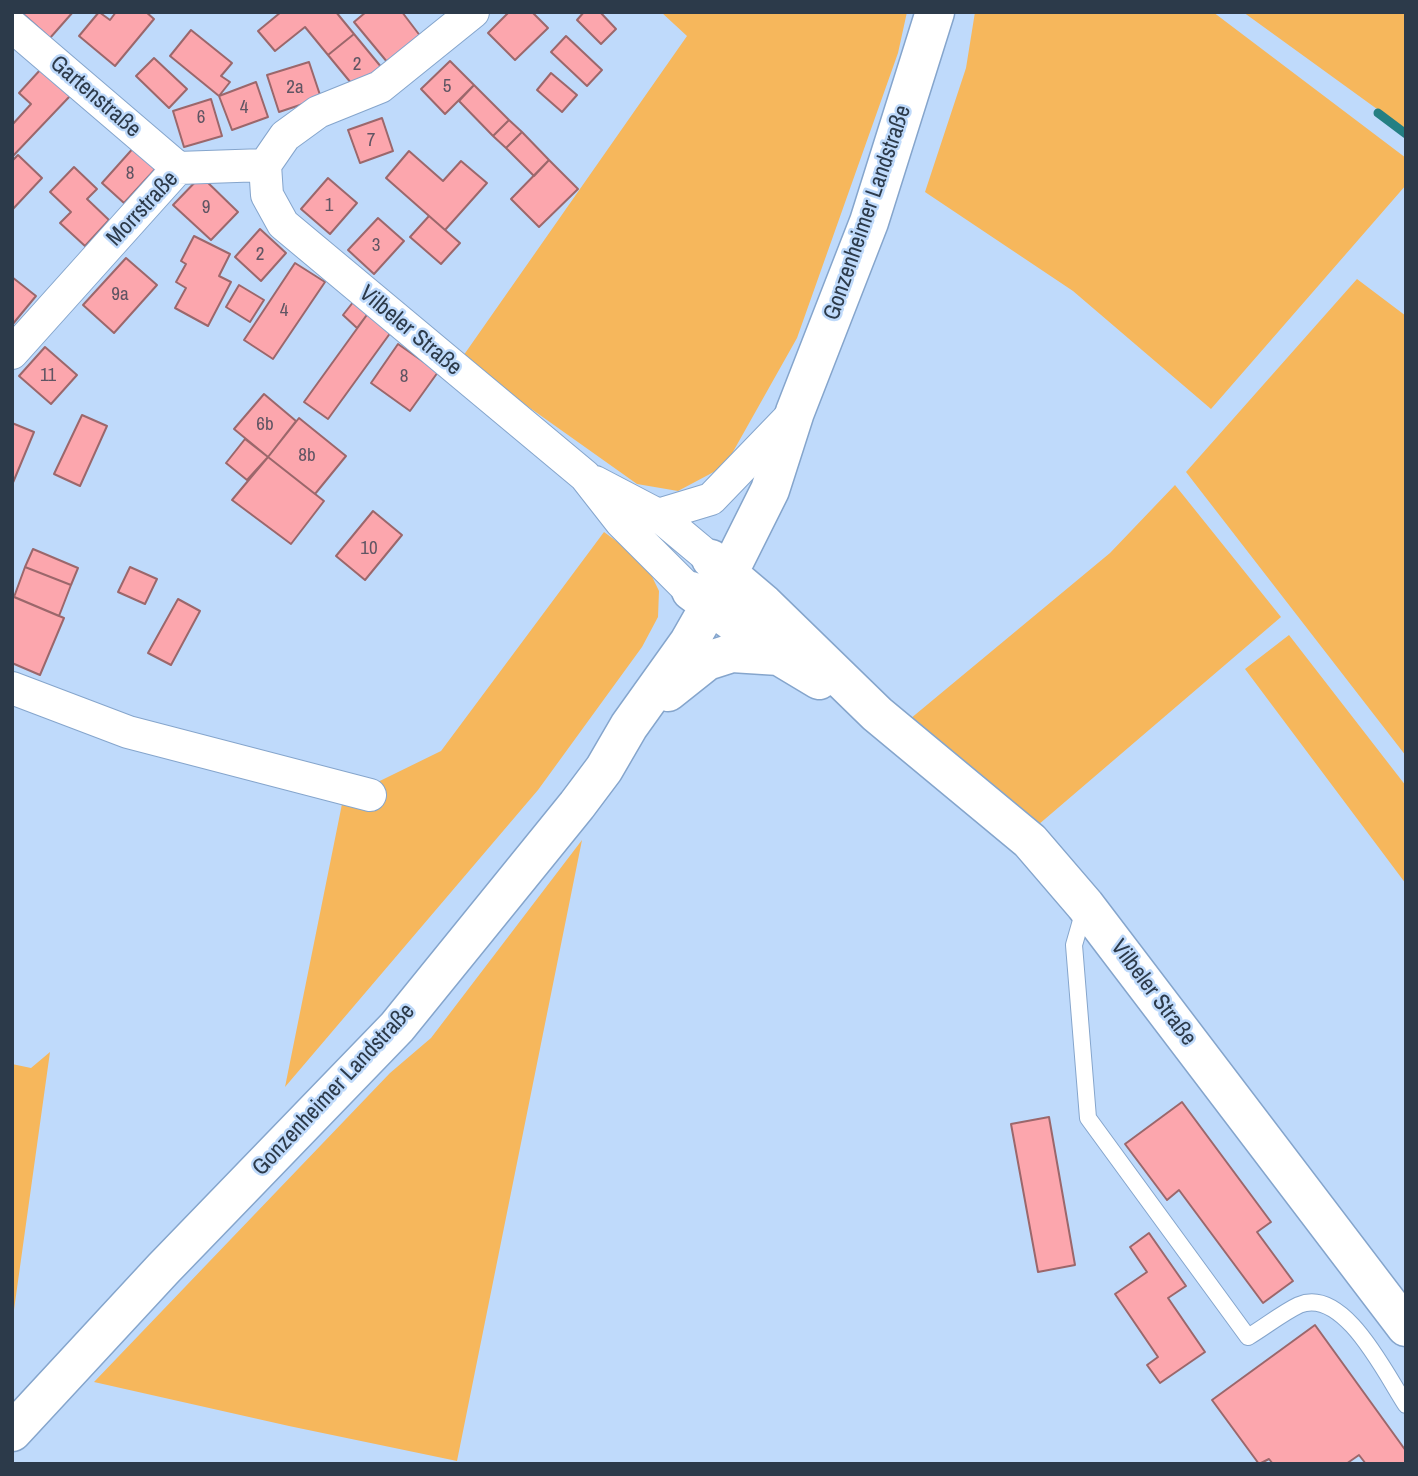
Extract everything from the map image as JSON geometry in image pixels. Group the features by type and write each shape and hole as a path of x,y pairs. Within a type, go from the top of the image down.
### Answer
{"street":[{"path":"265,165 285,136 318,112 380,87 473,12"},
{"name":"Gonzenheimer Landstraße","path":"12,1432 163,1269 397,1027 578,805 604,769 629,726 689,642 700,598 718,564 770,490 795,412 869,222 934,12"},
{"name":"Gartenstraße","path":"12,26 178,168"},
{"name":"Morrstraße","path":"12,353 178,168 265,165"},
{"name":"Vilbeler Straße","path":"265,165 267,195 283,224 585,476 658,515 718,564 860,698 1030,841 1085,905 1406,1327"},
{"path":"658,515 711,499 795,412"},
{"name":"Vilbeler Straße","path":"585,476 621,522 700,598 814,678 860,698"},
{"path":"629,726 684,677 708,661 732,653 779,656"},
{"path":"12,688 128,732 370,794"}],"lane":[{"path":"1085,905 1074,945 1088,1118 1248,1337 1300,1304 1315,1303 1333,1308 1351,1321 1406,1405"}],"shaded area":[{"path":"661,12 907,12 898,53 797,338 725,466 678,491 637,484 461,359 687,36"},
{"path":"975,12 1213,12 1406,158 1406,185 1211,409 1073,291 925,192 966,68"},
{"path":"1243,12 1406,12 1406,130"},
{"path":"1357,279 1406,316 1406,756 1186,472"},
{"path":"1175,485 1281,617 1038,825 910,719 1110,553"},
{"path":"604,532 645,562 659,591 658,617 642,647 538,790 285,1087 343,799 441,751"},
{"path":"1289,635 1406,786 1406,884 1245,669"},
{"path":"582,840 457,1461 94,1382 390,1073 431,1038"},
{"path":"50,1052 12,1324 12,1064 31,1068"}],"building":[{"path":"21,12 73,12 50,38"},
{"path":"99,12 110,20 116,12 146,12 154,19 115,66 79,36"},
{"path":"281,12 336,12 354,34 328,55 305,27 275,51 258,31"},
{"path":"366,12 402,12 421,37 388,63 354,22"},
{"path":"509,12 532,12 548,28 515,60 488,33"},
{"path":"584,12 600,12 616,29 601,44 577,20"},
{"path":"191,30 232,63 221,76 230,82 219,96 170,56"},
{"path":"354,34 382,68 356,89 328,55"},
{"path":"566,36 602,70 587,86 551,52"},
{"path":"154,58 187,89 169,108 136,76"},
{"path":"450,61 474,85 445,114 421,89"},
{"path":"309,62 321,98 279,112 267,75"},
{"path":"41,69 70,96 12,157 12,125 31,104 19,93"},
{"path":"551,73 577,95 562,112 537,90"},
{"path":"256,82 268,117 232,130 219,96"},
{"path":"474,85 509,120 493,136 459,101"},
{"path":"211,99 222,136 184,147 173,111"},
{"path":"382,118 393,151 360,163 348,130"},
{"path":"509,120 522,132 506,148 493,136"},
{"path":"522,132 549,160 534,176 506,148"},
{"path":"136,145 159,165 124,203 102,183"},
{"path":"409,151 443,181 461,161 487,183 445,230 386,178"},
{"path":"18,155 42,178 12,210 12,161"},
{"path":"549,160 578,189 539,227 511,199"},
{"path":"74,167 97,189 87,199 109,220 85,246 60,223 71,212 50,192"},
{"path":"201,176 238,212 211,240 173,205"},
{"path":"328,178 357,203 330,234 301,209"},
{"path":"429,216 460,243 441,264 410,237"},
{"path":"378,218 404,241 374,274 348,250"},
{"path":"260,229 286,253 261,281 235,257"},
{"path":"194,236 230,254 219,276 231,282 208,326 175,308 186,288 176,282 186,264 181,261"},
{"path":"126,258 157,285 114,333 83,305"},
{"path":"295,263 325,282 273,359 244,340"},
{"path":"12,277 36,296 12,325"},
{"path":"239,285 264,300 250,322 226,307"},
{"path":"354,301 369,312 357,328 343,315"},
{"path":"369,312 391,332 328,419 304,402"},
{"path":"398,344 438,372 410,411 371,383"},
{"path":"45,347 77,375 51,404 19,376"},
{"path":"264,394 296,421 268,457 234,429"},
{"path":"82,415 107,426 80,486 54,474"},
{"path":"299,418 346,456 315,494 268,457"},
{"path":"12,423 34,432 12,485"},
{"path":"245,439 268,457 247,480 226,463"},
{"path":"268,457 324,501 291,544 232,500"},
{"path":"373,511 402,535 365,580 336,556"},
{"path":"33,549 78,568 71,585 25,567"},
{"path":"25,567 71,585 59,616 14,597"},
{"path":"130,567 157,579 145,604 118,592"},
{"path":"12,596 64,618 40,675 12,663"},
{"path":"178,599 200,611 171,665 148,653"},
{"path":"1182,1102 1271,1222 1257,1232 1293,1281 1263,1303 1179,1190 1167,1200 1125,1144"},
{"path":"1049,1117 1075,1265 1038,1272 1011,1124"},
{"path":"1149,1233 1186,1286 1168,1298 1205,1352 1160,1383 1147,1365 1158,1357 1115,1294 1147,1272 1130,1247"},
{"path":"1315,1325 1406,1451 1406,1464 1366,1464 1359,1455 1346,1464 1273,1464 1269,1459 1259,1464 1212,1400"}],"waterway":[{"path":"1378,113 1406,134"}]}
